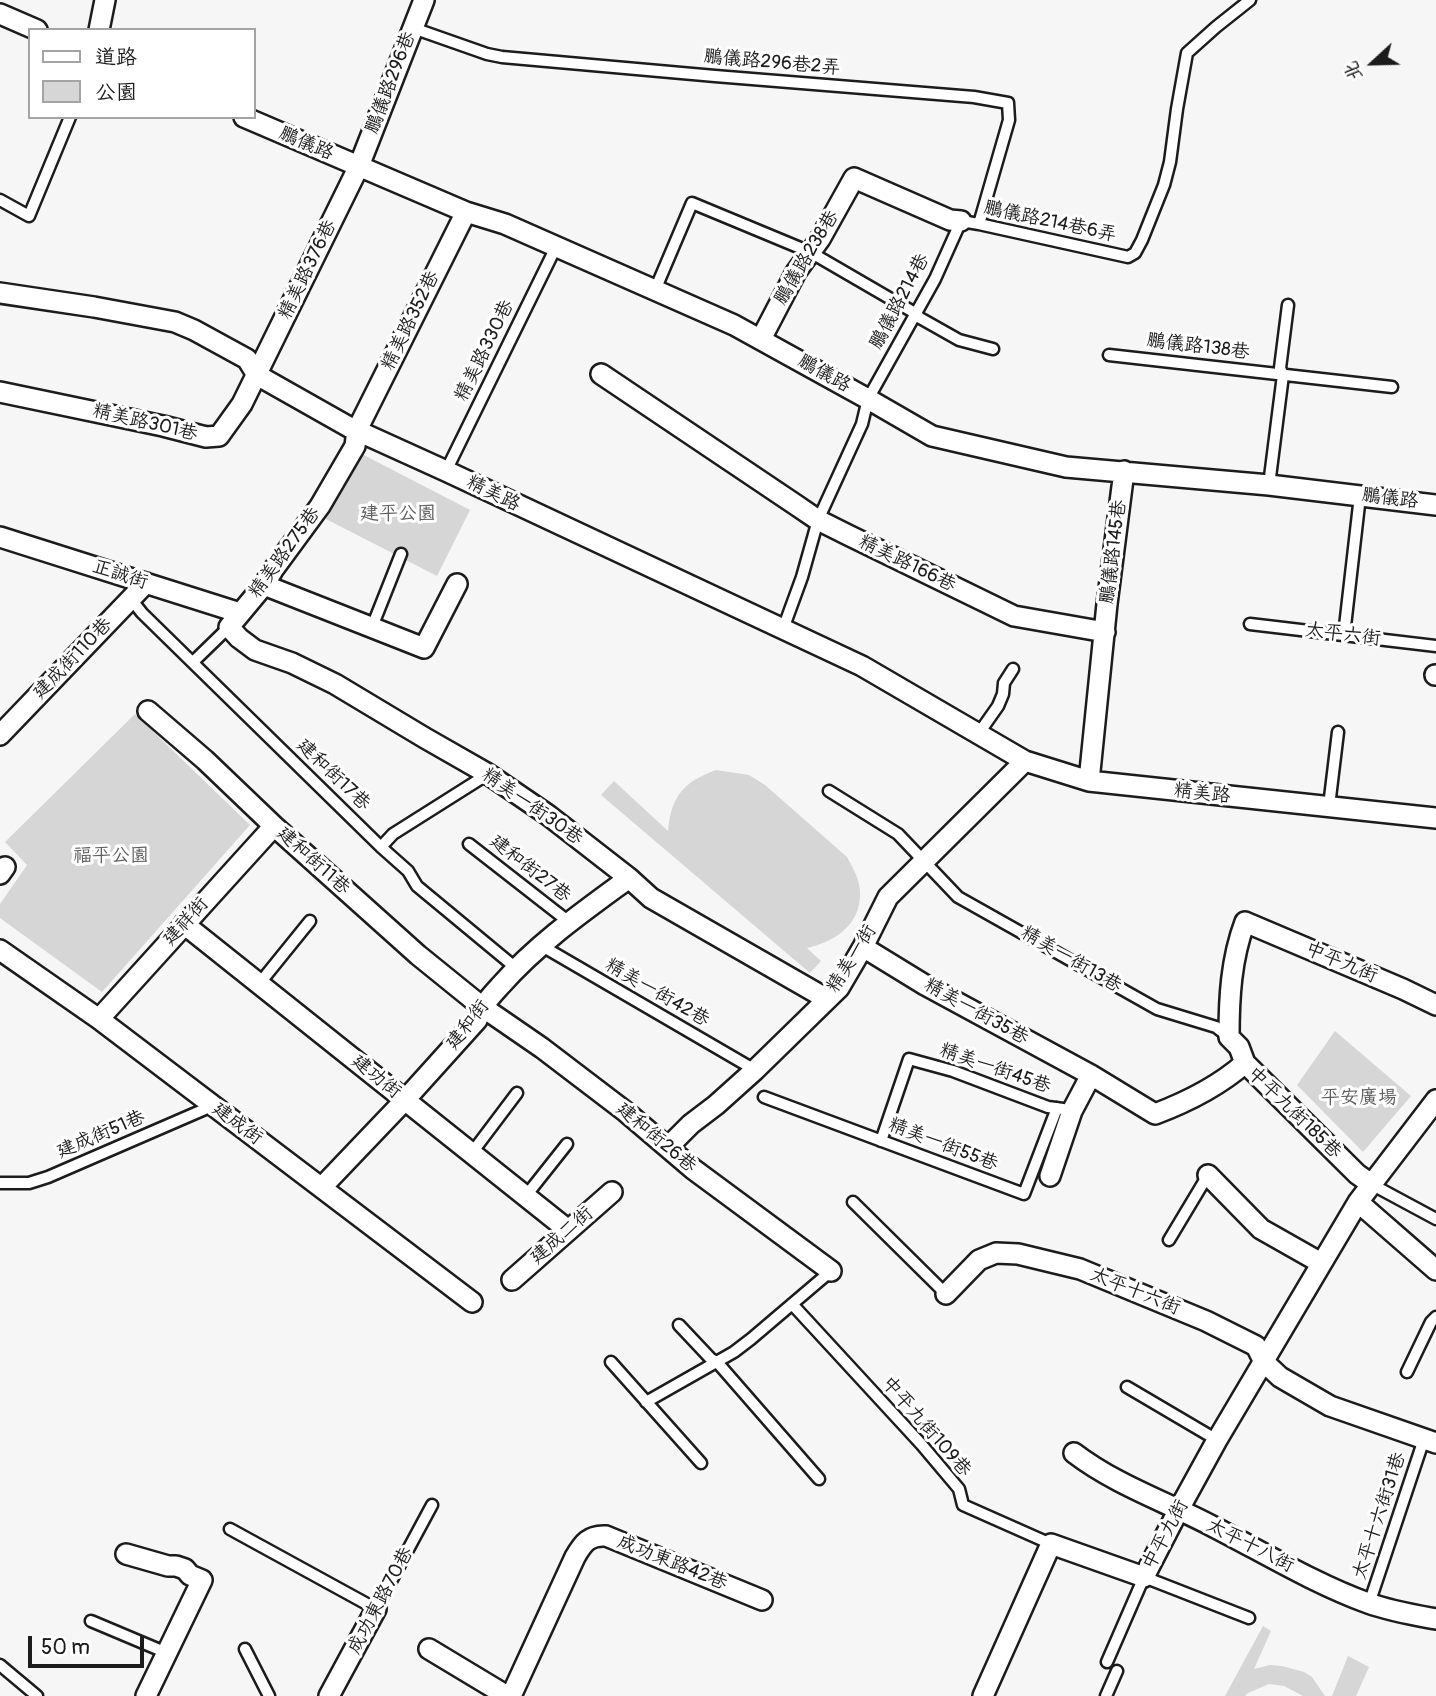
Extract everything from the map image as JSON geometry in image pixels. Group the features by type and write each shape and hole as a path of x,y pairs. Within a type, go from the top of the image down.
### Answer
{"street":[{"path":"99,28 105,0"},
{"name":"鵬儀路296巷","path":"359,166 424,0"},
{"path":"0,14 32,28"},
{"name":"鵬儀路","path":"249,119 466,212 505,224 734,325 932,436 1066,467 1269,485 1436,505"},
{"name":"精美路376巷","path":"257,374 359,166"},
{"name":"鵬儀路238巷","path":"761,339 796,272 820,239 854,178 950,220 970,222"},
{"name":"精美路352巷","path":"357,430 466,212"},
{"name":"精美路","path":"0,293 175,322 194,330 247,359 257,374 357,430 862,666 1025,761 1089,781 1436,818"},
{"name":"精美路301巷","path":"0,392 163,426 206,438 219,436 242,404 257,374"},
{"name":"精美路166巷","path":"601,374 818,520 1014,616 1105,632"},
{"name":"精美路275巷","path":"235,620 264,585 320,506 355,446 357,430"},
{"name":"鵬儀路145巷","path":"1105,632 1124,471"},
{"name":"正誠街","path":"0,537 146,583 235,620"},
{"name":"建成街110巷","path":"0,735 146,583"},
{"path":"264,585 424,648 457,584"},
{"name":"精美一街30巷","path":"235,620 239,638 255,650 292,663 335,684 488,774 548,815 651,898 827,999"},
{"path":"1089,781 1105,632"},
{"name":"建和街11巷","path":"148,711 418,955 481,1006"},
{"name":"精美一街","path":"668,1147 755,1070 839,988 888,897 1025,761"},
{"name":"建祥街","path":"99,1019 274,826"},
{"name":"建和街","path":"322,1187 477,1020 481,1006 516,968 569,922 629,878"},
{"name":"中平九街","path":"1229,1037 1229,1000 1238,941 1245,922 1403,989 1436,1006"},
{"name":"建功街","path":"184,924 568,1230"},
{"name":"精美一街35巷","path":"863,947 925,985 1091,1075"},
{"name":"建成街","path":"0,950 99,1019 472,1302"},
{"name":"建和街26巷","path":"481,1006 553,1056 626,1112 693,1169 831,1271"},
{"path":"1229,1037 1239,1046 1245,1063"},
{"name":"中平九街185巷","path":"1091,1075 1155,1114 1229,1078 1245,1063 1357,1174 1371,1184"},
{"path":"1050,1176 1064,1110 1091,1075"},
{"name":"中平九街","path":"1051,1544 1144,1577 1217,1440 1358,1202 1434,1106"},
{"path":"1208,1175 1261,1229 1321,1263"},
{"name":"建成二街","path":"512,1280 612,1192"},
{"path":"1358,1202 1436,1270"},
{"name":"太平十六街","path":"946,1294 979,1260 996,1253 1018,1254 1080,1269 1206,1321 1256,1346 1264,1362 1280,1377 1330,1406 1430,1441"},
{"name":"太平十八街","path":"1073,1453 1129,1488 1369,1604 1436,1619"},
{"name":"成功東路42巷","path":"429,1649 509,1696 575,1557 589,1538 606,1536 762,1600"},
{"path":"986,1695 1051,1544"},
{"path":"126,1554 176,1566 202,1580 146,1696"},
{"name":"成功東路70巷","path":"329,1696 376,1609"}],"lane":[{"name":"鵬儀路214巷6弄","path":"970,222 1128,257 1135,254 1164,185 1170,162 1187,53 1250,0"},
{"name":"鵬儀路296巷2弄","path":"413,28 502,57 974,97 1008,103 1009,120 970,222"},
{"path":"0,200 29,216 70,119"},
{"path":"654,291 692,203 810,252 959,340 993,349"},
{"name":"鵬儀路214巷","path":"783,629 802,577 818,520 862,424 868,399 915,313 970,222"},
{"name":"精美路330巷","path":"446,471 556,247"},
{"path":"1269,485 1283,375 1280,368 1288,305"},
{"name":"鵬儀路138巷","path":"1109,355 1392,387"},
{"path":"1344,635 1360,496"},
{"path":"372,627 401,554"},
{"name":"建和街17巷","path":"131,599 192,662 408,871 417,886 516,968"},
{"name":"精美路275巷","path":"192,662 235,620"},
{"name":"太平六街","path":"1250,624 1436,646"},
{"path":"1436,667 1436,675"},
{"path":"979,733 998,706 1004,683 1013,669"},
{"path":"1329,806 1338,732"},
{"path":"382,847 393,834 488,774"},
{"name":"精美一街13巷","path":"829,790 898,834 958,897 1157,1009 1216,1027 1229,1037"},
{"name":"建和街27巷","path":"470,844 569,922"},
{"path":"259,984 310,921"},
{"name":"精美一街42巷","path":"542,946 755,1070"},
{"name":"精美一街45巷","path":"881,1140 909,1059 953,1071 1064,1110"},
{"path":"471,1154 517,1093"},
{"name":"精美一街55巷","path":"764,1097 1024,1194 1064,1110"},
{"name":"建成街51巷","path":"0,1183 29,1183 48,1177 213,1106"},
{"path":"526,1197 567,1144"},
{"path":"1169,1240 1208,1175"},
{"path":"1371,1184 1436,1219"},
{"name":"太平十六街","path":"852,1202 946,1294"},
{"path":"646,1402 717,1362 751,1339 831,1271"},
{"name":"中平九街109巷","path":"792,1304 921,1444 959,1489 963,1505 1051,1544"},
{"path":"1407,1372 1436,1317"},
{"path":"679,1325 717,1362 819,1479"},
{"path":"611,1362 701,1463"},
{"path":"1127,1387 1217,1440"},
{"name":"太平十六街31巷","path":"1369,1604 1430,1441"},
{"name":"成功東路70巷","path":"376,1609 432,1505"},
{"path":"230,1529 376,1609"},
{"path":"1107,1662 1144,1577 1250,1618"},
{"path":"91,1621 167,1653"},
{"path":"245,1649 269,1696"},
{"path":"0,1665 37,1696"},
{"path":"1105,1696 1117,1671"}],"green space":[{"name":"建平公園","path":"360,453 470,510 437,576 326,519"},
{"name":"福平公園","path":"135,714 250,825 102,992 0,918 0,904 27,865 5,842"},
{"path":"716,770 749,775 765,785 847,857 854,870 860,893 856,914 851,923 836,936 807,948 821,961 810,973 601,795 614,781 668,831 672,809 681,792 695,780"},
{"name":"平安廣場","path":"1335,1031 1411,1096 1363,1152 1297,1085"},
{"path":"1263,1626 1271,1631 1254,1669 1270,1665 1304,1672 1312,1677 1325,1696 1303,1696 1284,1686 1269,1684 1245,1696 1225,1696"},
{"path":"1348,1656 1369,1667 1356,1696 1332,1696"}]}
